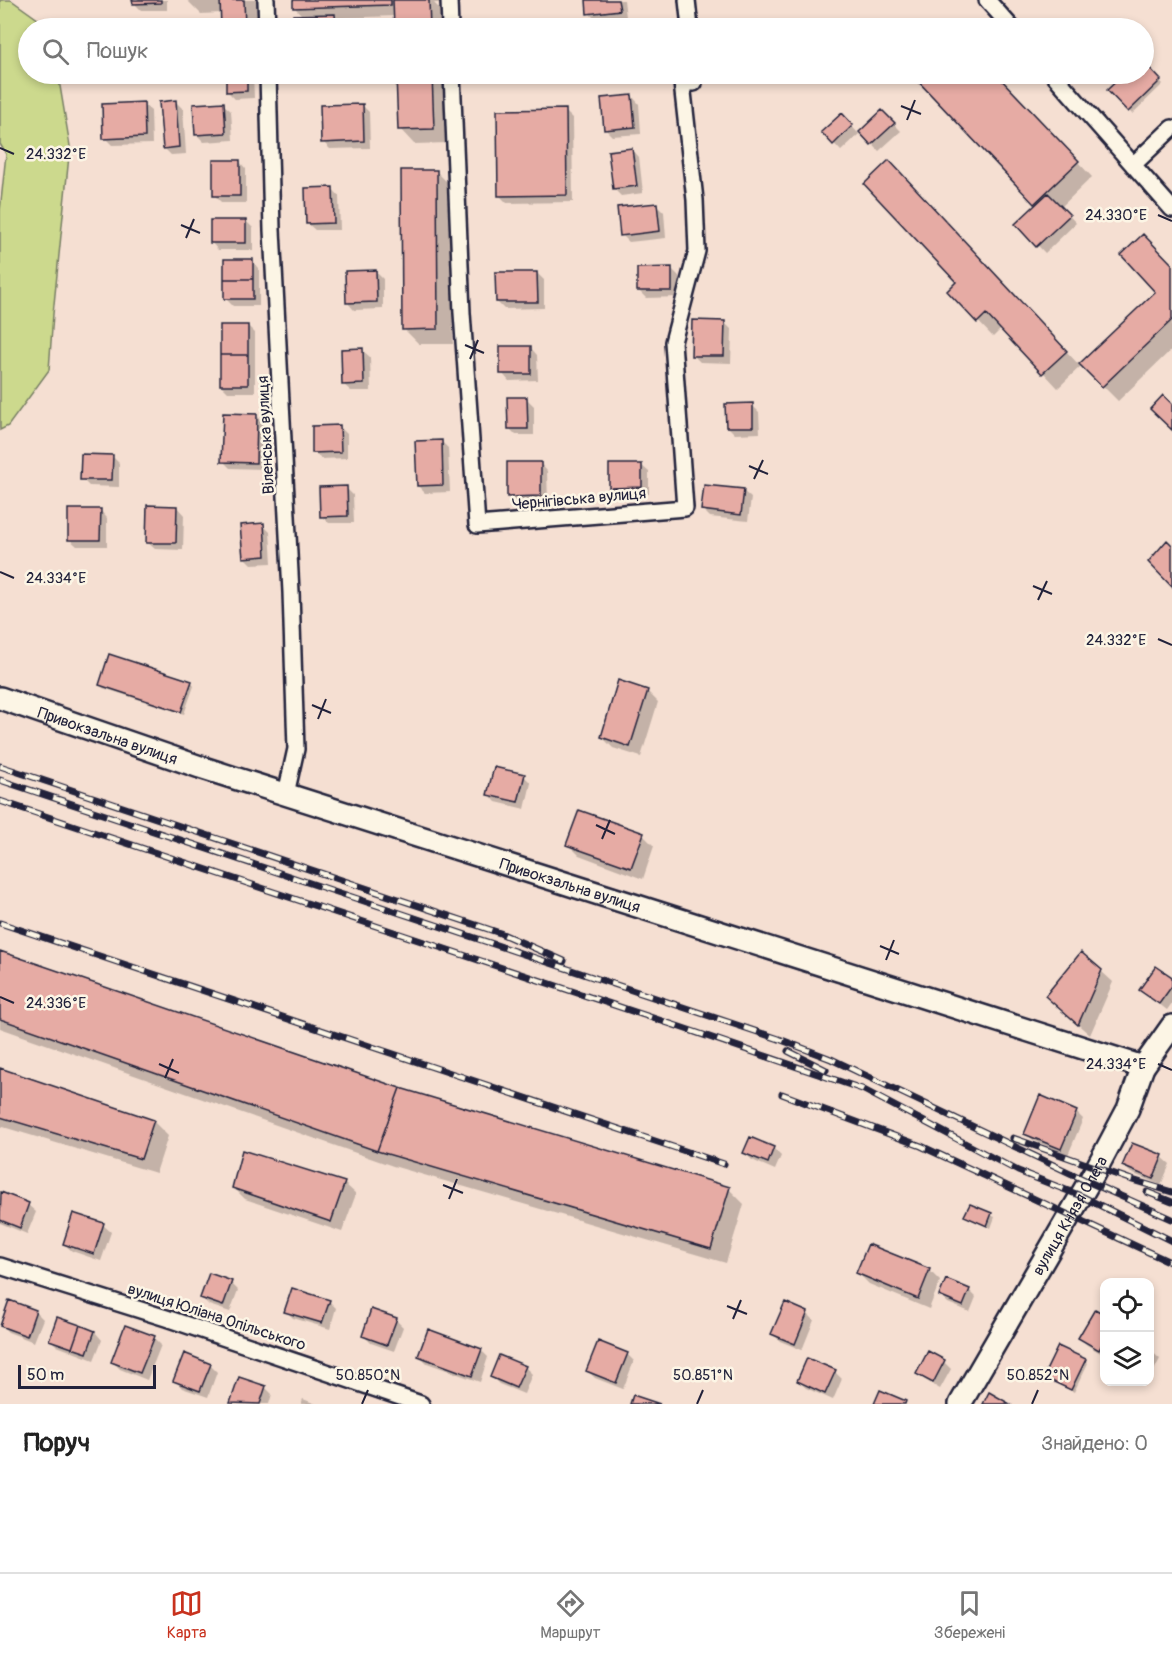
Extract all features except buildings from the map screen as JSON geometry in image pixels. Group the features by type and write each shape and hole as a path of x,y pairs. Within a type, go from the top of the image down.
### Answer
{"street":[{"path":"266,0 267,18"},
{"path":"449,0 450,18"},
{"path":"687,0 689,18"},
{"path":"987,0 1003,18"},
{"name":"Віленська вулиця","path":"268,84 272,230 291,592 296,749 286,794"},
{"name":"Чернігівська вулиця","path":"452,84 462,313 477,525 685,508 673,342 697,251 695,200 682,84"},
{"path":"1062,84 1172,209"},
{"path":"1133,165 1172,128"},
{"name":"Привокзальна вулиця","path":"0,698 200,767 1143,1067"},
{"name":"вулиця Князя Олега","path":"960,1404 1093,1175 1128,1109 1143,1067 1172,1026"},
{"name":"вулиця Юліана Опільського","path":"0,1266 166,1318 421,1404"}],"green space":[{"path":"0,0 11,0 36,18 18,18 18,84 60,84 70,146 49,370 8,426 0,430 0,211 6,154 0,144"}],"railway":[{"path":"0,766 500,933 564,961"},
{"path":"0,780 779,1039 831,1059 1172,1219"},
{"path":"0,801 862,1089 1018,1171 1081,1196 1172,1241"},
{"path":"0,923 724,1164"},
{"path":"788,1051 826,1070"},
{"path":"782,1094 921,1146 1172,1263"},
{"path":"1013,1138 1172,1192"},
{"path":"1147,1192 1172,1202"}]}
